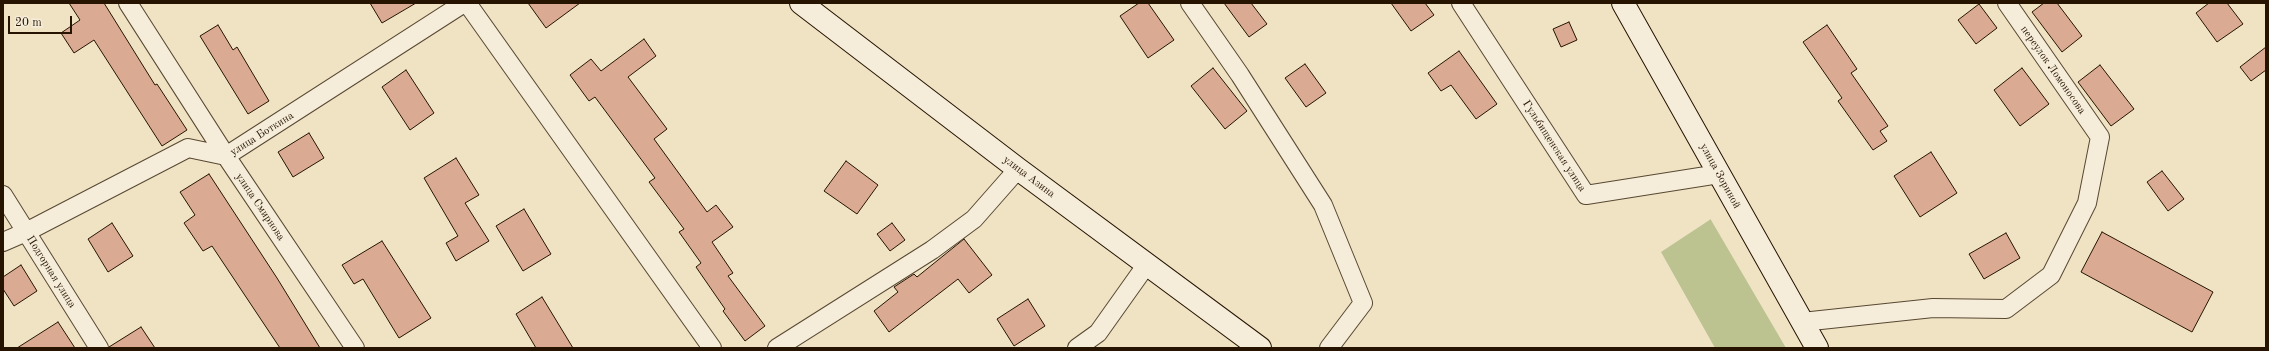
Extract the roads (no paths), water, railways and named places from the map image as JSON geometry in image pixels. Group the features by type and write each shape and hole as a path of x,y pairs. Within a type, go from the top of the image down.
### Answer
{"main road":[{"name":"улица Азина","path":"801,3 1018,170 1260,348"},
{"name":"улица Зориной","path":"1624,3 1817,348"}],"street":[{"name":"улица Смирнова","path":"128,3 226,156 355,348"},
{"name":"улица Боткина","path":"3,242 26,232 188,148 226,156 465,3"},
{"path":"465,3 712,348"},
{"path":"1190,3 1240,74 1323,205 1363,302 1329,348"},
{"name":"Гульбищенская улица","path":"1461,3 1586,196 1720,174"},
{"name":"переулок Ломоносова","path":"1802,322 1933,308 2006,309 2051,275 2087,203 2100,137 2007,3"},
{"path":"777,348 932,250 974,219 1018,170"},
{"name":"Подгорная улица","path":"3,195 99,348"},
{"path":"1077,348 1098,332 1146,264"}]}
